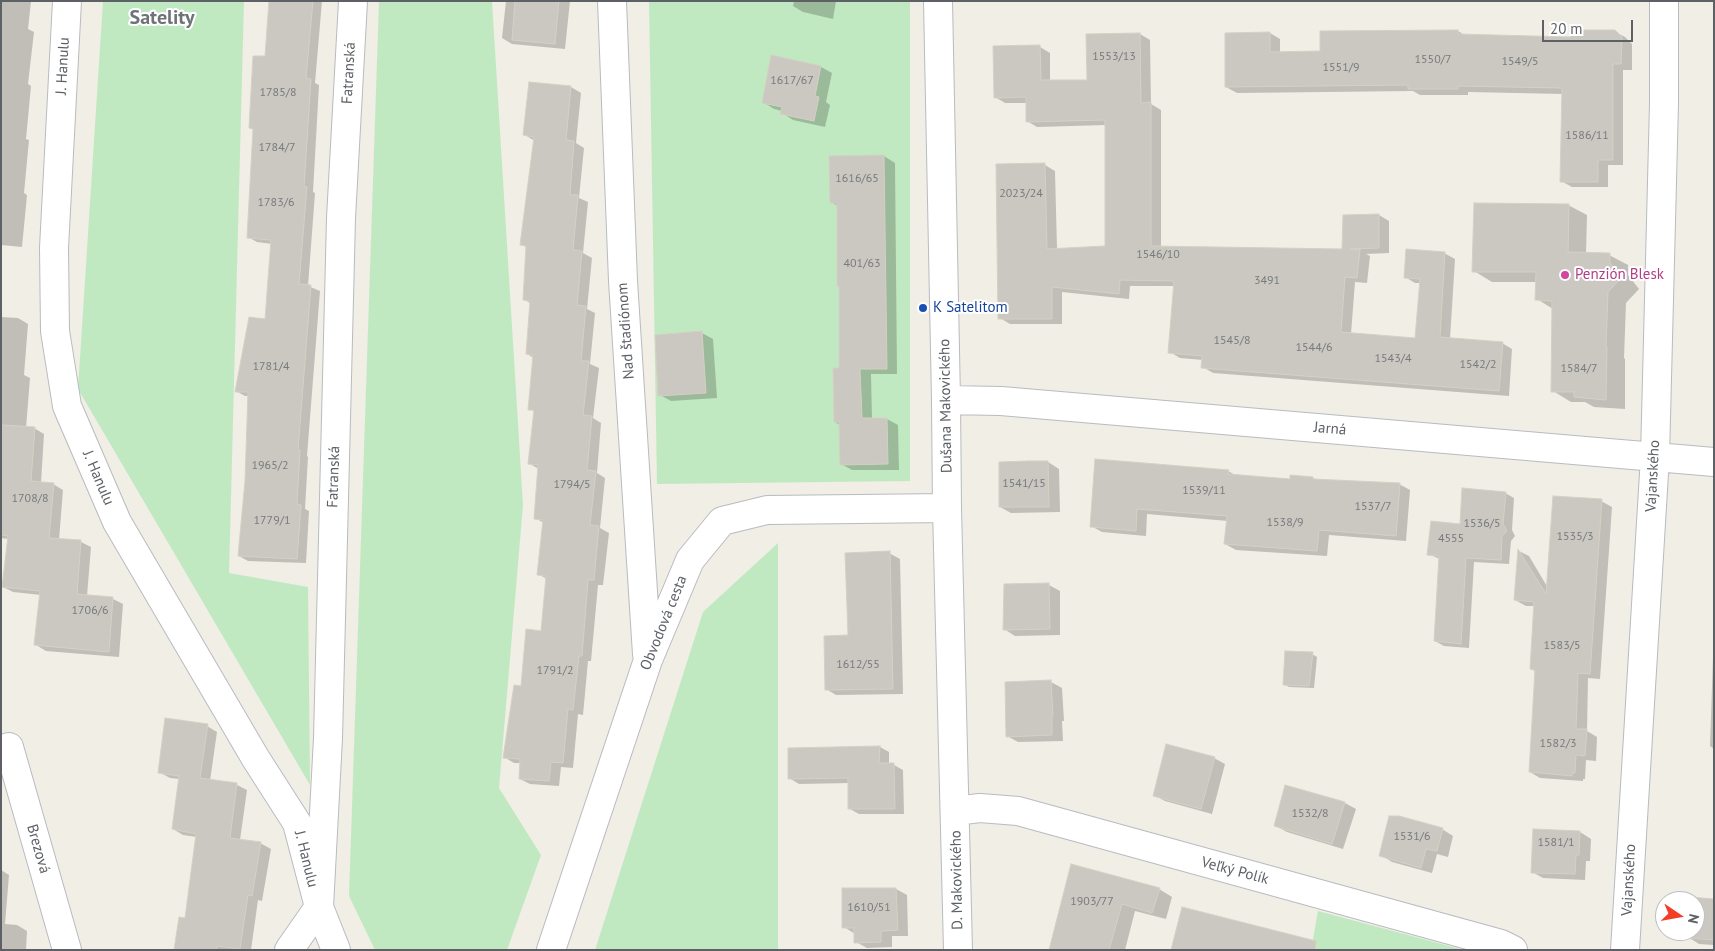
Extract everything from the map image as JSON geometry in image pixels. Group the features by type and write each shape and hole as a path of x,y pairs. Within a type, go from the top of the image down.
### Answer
{"street":[{"name":"J. Hanulu","path":"67,1 54,248 55,331 67,406 117,522 256,758 297,823 319,907"},
{"name":"Fatranská","path":"336,950 319,907 328,738 341,218 353,1"},
{"name":"Nad štadiónom","path":"612,1 623,282 648,660"},
{"name":"Dušana Makovického","path":"938,1 947,508 955,811"},
{"name":"Vajanského","path":"1625,950 1655,457 1664,103 1664,1"},
{"name":"Jarná","path":"946,400 1001,401 1714,462"},
{"name":"Obvodová cesta","path":"551,950 648,660 690,560 722,521 767,510 947,508"},
{"name":"Brezová","path":"9,747 67,950"},
{"name":"Veľký Polík","path":"955,811 980,808 1018,812 1501,944 1513,950"},
{"name":"D. Makovického","path":"955,811 958,950"},
{"path":"289,950 319,907"}],"green space":[{"path":"103,1 244,1 229,573 308,587 310,785 78,389"},
{"path":"379,1 492,1 523,505 499,788 541,855 507,950 375,950 349,896"},
{"path":"649,1 910,1 910,481 657,484"},
{"path":"778,543 778,950 595,950 703,612"},
{"path":"1318,911 1464,950 1311,950"}],"building":[{"path":"269,1 313,1 306,78 311,79 304,187 307,187 299,284 311,285 298,450 300,450 297,504 301,505 297,559 238,556 245,481 248,392 235,392 249,317 265,319 271,240 247,238 253,129 249,128 253,56 265,56"},
{"path":"515,1 559,1 555,44 512,40"},
{"path":"1458,30 1458,34 1571,37 1570,30 1615,30 1622,37 1621,64 1613,64 1613,160 1598,160 1598,182 1560,182 1562,88 1458,86 1458,89 1408,89 1408,85 1225,87 1225,33 1270,32 1270,52 1320,51 1320,31"},
{"path":"1140,33 1141,103 1151,102 1151,246 1342,249 1343,215 1379,214 1379,248 1350,249 1360,249 1357,278 1345,277 1341,332 1415,338 1420,279 1404,278 1406,249 1445,252 1440,337 1503,342 1499,391 1201,368 1202,356 1168,353 1174,281 1120,280 1119,294 1052,287 1052,319 998,319 996,164 1045,163 1047,249 1105,246 1105,120 1026,122 1026,97 994,98 993,46 1040,45 1041,80 1087,80 1086,34"},
{"path":"771,55 821,66 815,96 819,97 814,121 780,114 782,107 762,103"},
{"path":"529,82 571,86 566,140 574,141 570,195 578,195 573,250 582,251 577,305 586,306 581,361 589,361 583,415 592,416 587,470 596,471 590,525 599,526 594,580 588,580 582,656 579,656 573,710 568,709 563,763 551,762 549,781 519,779 520,759 503,758 514,685 521,686 526,629 541,631 546,576 537,575 543,520 534,519 538,465 528,464 534,410 528,410 533,355 526,354 530,301 523,300 526,246 520,245 534,137 523,135"},
{"path":"884,155 887,369 860,369 862,418 887,418 888,464 840,465 839,422 834,422 833,368 839,368 837,203 830,203 829,156"},
{"path":"1474,203 1569,204 1568,252 1610,253 1610,263 1621,278 1608,292 1606,400 1574,397 1574,392 1551,392 1552,301 1535,300 1536,272 1472,272"},
{"path":"702,331 706,393 658,396 655,335"},
{"path":"1,425 35,427 31,481 54,483 49,538 81,540 77,594 113,597 109,652 34,645 40,591 2,587 8,536 1,535"},
{"path":"1095,459 1229,470 1228,474 1290,479 1290,475 1313,477 1313,479 1400,483 1396,536 1319,530 1317,551 1224,544 1227,516 1137,509 1136,531 1090,527"},
{"path":"1048,461 1049,507 999,507 999,462"},
{"path":"1462,488 1506,492 1503,524 1507,531 1502,536 1501,560 1466,558 1461,644 1434,641 1439,556 1427,555 1431,521 1460,524"},
{"path":"1553,496 1602,499 1590,674 1578,673 1576,729 1587,729 1585,756 1576,755 1575,773 1572,776 1529,772 1535,670 1530,669 1534,602 1514,600 1518,549 1546,594"},
{"path":"890,551 893,689 825,690 824,636 848,635 845,553"},
{"path":"1049,583 1050,629 1003,630 1004,584"},
{"path":"1285,651 1313,652 1309,686 1283,685"},
{"path":"1051,680 1052,735 1006,737 1005,682"},
{"path":"165,718 208,724 200,778 237,783 230,838 261,842 252,896 248,895 240,949 217,946 216,950 174,950 179,917 185,918 196,834 172,829 179,776 158,773"},
{"path":"1166,744 1215,757 1201,809 1153,796"},
{"path":"880,746 879,763 894,763 895,809 848,809 848,778 788,779 788,748"},
{"path":"1285,785 1345,802 1332,844 1274,826"},
{"path":"1389,816 1399,816 1443,828 1437,851 1426,849 1421,868 1379,856"},
{"path":"1533,829 1580,831 1579,855 1576,855 1575,874 1531,873"},
{"path":"1071,864 1160,888 1152,913 1122,904 1109,950 1049,950"},
{"path":"842,888 896,888 898,930 881,931 881,942 854,943 854,928 842,928"},
{"path":"1705,898 1714,899 1714,940 1705,939"},
{"path":"1182,907 1316,941 1315,950 1171,950"}],"place":[{"name":"Penzión Blesk","path":"1565,275"},
{"name":"K Satelitom","path":"923,308"}],"district":[{"name":"Satelity","path":"162,18"}]}
